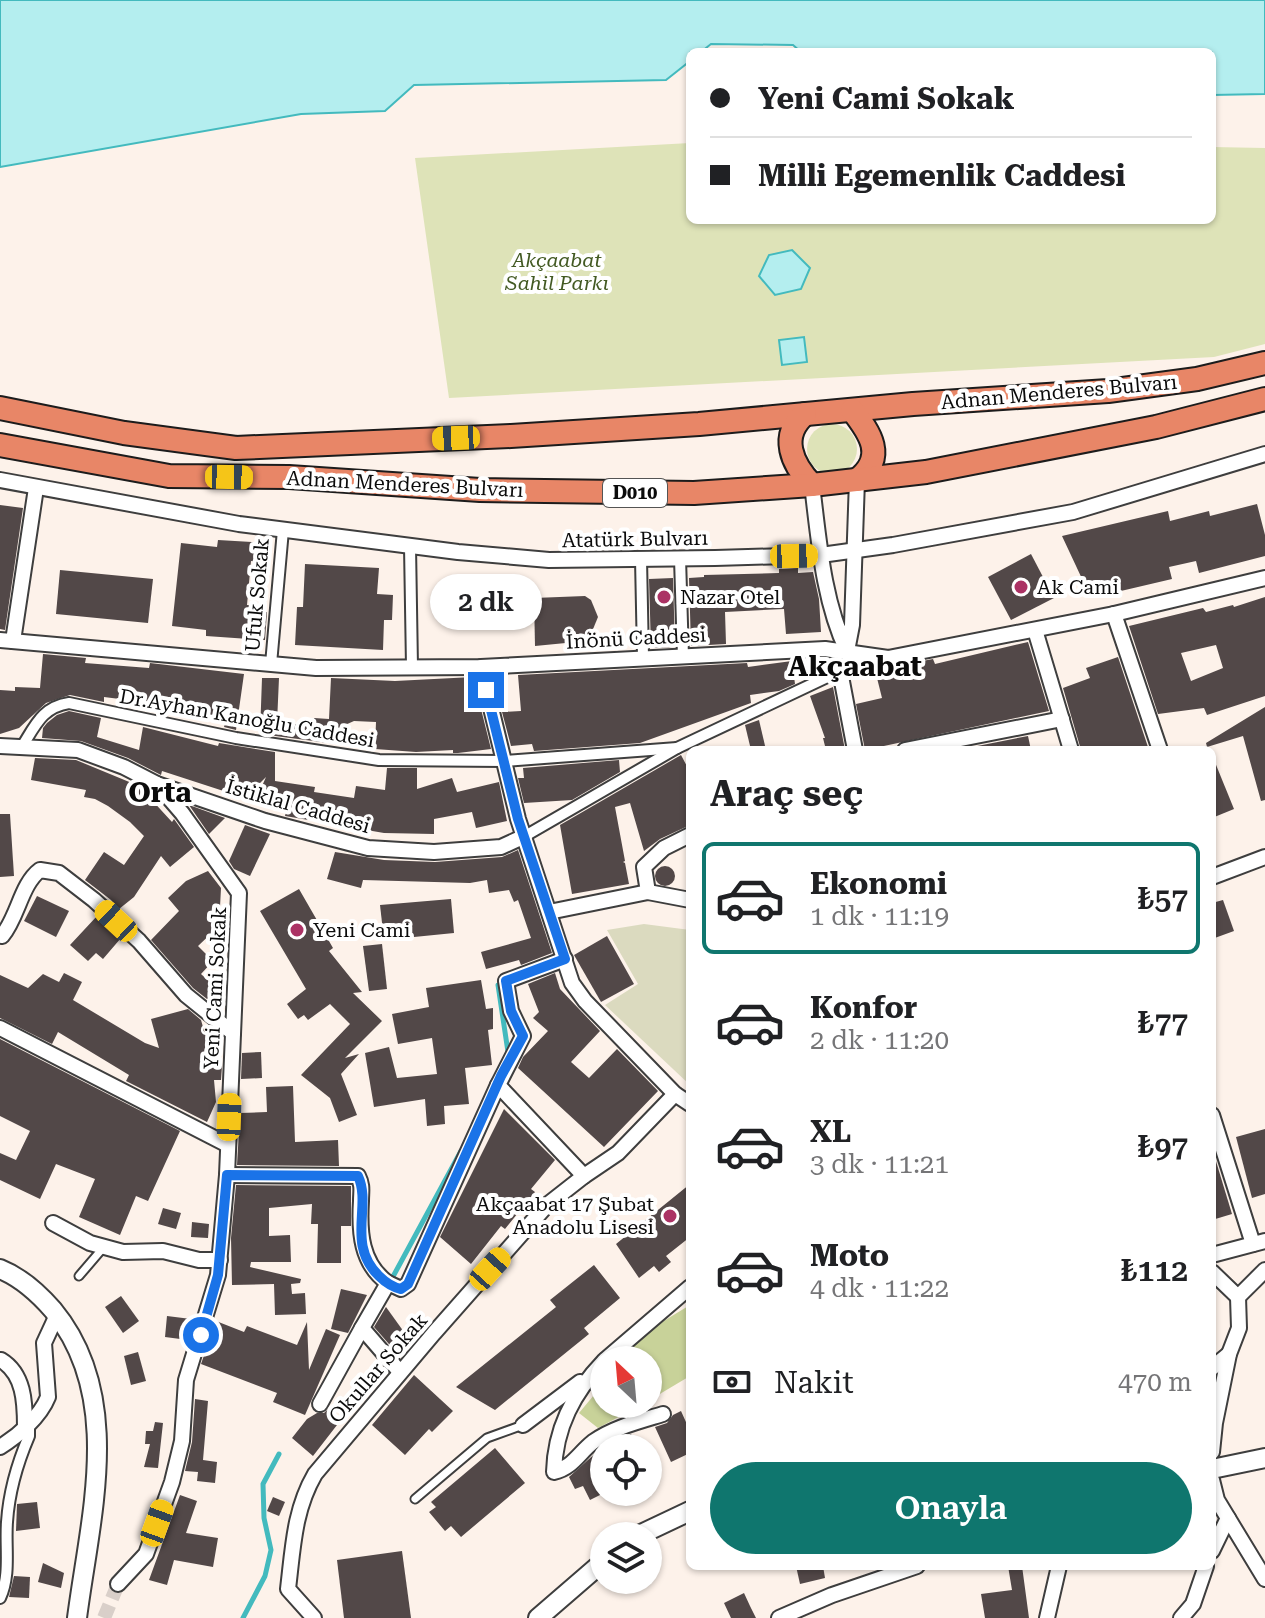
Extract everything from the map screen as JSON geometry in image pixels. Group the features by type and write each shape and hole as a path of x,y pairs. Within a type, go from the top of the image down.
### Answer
{"highway":[{"name":"Adnan Menderes Bulvarı","path":"0,408 124,433 236,448 699,424 1108,391 1197,379 1265,363"},
{"name":"Adnan Menderes Bulvarı","path":"0,445 169,476 289,477 480,490 694,493 812,485 926,472 1156,427 1265,399"},
{"path":"852,410 869,434 873,451 869,472 857,480"},
{"path":"805,414 797,421 790,441 795,464 812,485"}],"street":[{"name":"Atatürk Bulvarı","path":"0,480 283,530 410,546 549,560 641,559 821,555 853,551 1073,512 1265,454"},
{"path":"854,746 840,671 852,652 857,480"},
{"path":"812,485 821,555 837,628 852,652"},
{"path":"6,640 36,488"},
{"name":"Ufuk Sokak","path":"271,664 283,530"},
{"path":"410,546 412,667"},
{"path":"680,558 683,657"},
{"path":"641,559 643,657"},
{"name":"İnönü Caddesi","path":"6,640 316,668 481,667 825,649 888,658 1114,614 1265,578"},
{"path":"1114,614 1159,746"},
{"path":"1035,630 1070,746"},
{"path":"481,667 518,819 572,983 585,1001 675,1094 686,1101"},
{"name":"İstiklal Caddesi","path":"0,746 78,750 157,784 265,821 368,848 434,852 501,847 677,748 840,671"},
{"name":"Dr.Ayhan Kanoğlu Caddesi","path":"23,745 41,715 55,705 69,703 236,738 379,760 504,761 677,748"},
{"path":"936,746 1062,719"},
{"name":"Yeni Cami Sokak","path":"118,1584 146,1554 172,1482 182,1441 186,1380 212,1301 220,1260 227,1175 239,893 182,813 157,784"},
{"path":"648,892 644,867 664,848 686,837"},
{"path":"1216,875 1265,857"},
{"path":"2,936 11,925 32,876 40,870 59,873 139,941 186,995 233,1033"},
{"path":"549,912 648,892 686,899"},
{"path":"227,1175 358,1176 362,1186 360,1235 365,1254 372,1268 392,1286 401,1289 408,1284 523,1036 511,1011 506,981 565,959"},
{"path":"0,1028 228,1145"},
{"path":"498,1085 584,1176"},
{"name":"Okullar Sokak","path":"314,1618 288,1589 297,1515 303,1495 315,1474 547,1205 618,1153 675,1094"},
{"path":"1216,1254 1259,1242 1218,1149"},
{"path":"53,1223 90,1243 123,1252 163,1251 199,1260 220,1260"},
{"path":"0,1269 10,1273 43,1299 65,1325 86,1370 96,1409 98,1455 77,1618"},
{"path":"1238,1297 1265,1270"},
{"path":"1216,1276 1238,1297 1239,1328 1229,1354 1216,1418"},
{"path":"320,1404 362,1328 392,1286"},
{"path":"623,1346 686,1290"},
{"path":"0,1447 41,1411 48,1397 44,1343 57,1315"},
{"path":"362,1328 400,1372"},
{"path":"1216,1365 1229,1354"},
{"path":"0,1598 6,1572 11,1489 29,1436 29,1429 25,1427 22,1389 16,1374 1,1360"},
{"path":"523,1425 590,1373"},
{"path":"590,1376 563,1419 554,1472 565,1470 594,1441 650,1418"},
{"path":"1216,1468 1265,1458"},
{"path":"1216,1496 1265,1579"},
{"path":"662,1524 686,1513"},
{"path":"1216,1543 1228,1518"},
{"path":"779,1618 832,1595 905,1570"},
{"path":"1047,1618 1058,1570"},
{"path":"1181,1618 1193,1604 1205,1570"},
{"path":"538,1618 590,1573"}],"lane":[{"path":"79,1276 104,1246"},
{"path":"415,1499 487,1438 523,1425"}],"green space":[{"name":"Akçaabat Sahil Parkı","path":"686,143 686,224 1216,224 1216,147 1265,148 1265,344 1214,357 449,398 415,158"},
{"path":"832,424 850,431 857,449 850,467 832,474 814,467 807,449 814,431"},
{"path":"644,924 686,929 686,1081 605,1005 638,984 607,930"},
{"path":"686,1307 686,1378 662,1393 662,1346 633,1346 644,1333"},
{"path":"590,1400 590,1418 617,1418 598,1428 579,1413"}],"water":[{"path":"0,0 1265,0 1265,94 1216,95 1216,48 796,48 793,45 711,44 706,48 686,48 686,64 666,80 414,85 385,111 301,114 0,167"},
{"path":"792,250 810,268 801,289 775,295 759,276 769,255"},
{"path":"804,337 807,362 782,365 779,340"}],"building":[{"path":"1257,504 1265,535 1265,556 1199,573 1196,561 1169,567 1172,579 1091,598 1062,536 1168,511 1170,521 1209,511 1210,516"},
{"path":"0,505 23,508 5,630 0,629"},
{"path":"218,540 271,543 269,563 251,561 247,605 253,605 252,611 267,612 265,640 206,636 206,630 172,626 181,543 217,547"},
{"name":"Ak Cami","path":"1031,554 1054,598 1011,620 988,577"},
{"path":"305,564 379,568 377,594 393,595 392,620 384,620 383,650 295,645 297,607 303,607"},
{"path":"798,568 798,573 813,572 821,632 786,634 784,609 725,612 726,644 691,646 689,578 779,573 779,569"},
{"path":"60,570 153,579 148,623 56,614"},
{"path":"673,578 675,647 651,648 649,579"},
{"path":"585,596 591,600 598,617 591,634 576,642 535,646 534,598"},
{"path":"1265,597 1265,696 1207,715 1204,708 1158,714 1129,626 1203,608 1206,612","holes":["1216,645 1223,668 1191,681 1181,653"]},
{"path":"1028,642 1049,711 884,746 864,746 856,704 882,698 875,670 933,659 935,664"},
{"path":"43,654 86,658 85,663 149,668 150,663 244,674 236,730 224,727 226,720 190,715 191,708 104,697 104,702 70,695 46,703 19,728 0,734 0,690 40,688"},
{"path":"1118,657 1148,746 1080,746 1063,688 1090,678 1086,668"},
{"path":"792,661 795,684 779,691 750,695 751,703 640,743 534,751 532,744 511,746 502,712 521,711 518,675 747,663 748,667"},
{"path":"473,677 491,749 453,753 453,750 416,752 375,749 376,722 354,721 345,725 344,745 260,734 262,678 279,678 277,723 314,725 314,718 329,719 331,678 395,681"},
{"path":"833,687 844,746 825,746 810,696"},
{"path":"1265,707 1265,800 1261,801 1243,736 1210,746 1206,743"},
{"path":"69,711 101,718 97,737 139,750 143,727 218,746 219,743 275,752 275,781 315,787 314,792 354,798 356,786 385,790 387,768 417,768 417,789 452,778 457,792 499,782 507,821 476,828 472,812 434,819 434,834 384,833 285,816 286,812 255,802 266,777 245,798 162,771 161,775 128,758 81,741 42,738 47,723"},
{"path":"759,720 765,746 750,746 745,725"},
{"path":"1028,736 1030,746 977,746"},
{"path":"681,755 686,764 686,827 660,839 644,851 630,803 615,807 629,884 572,894 560,825"},
{"path":"35,758 76,760 139,786 172,822 174,819 194,847 170,867 161,856 134,897 119,909 85,880 104,852 124,865 144,836 108,806 84,797 86,790 31,780"},
{"path":"619,760 620,772 572,800 524,803 518,778 524,778 523,768"},
{"path":"1216,765 1234,809 1216,816"},
{"path":"189,805 225,818 209,834"},
{"path":"0,814 10,814 14,876 0,877"},
{"path":"245,825 270,834 250,876 234,869 229,861"},
{"path":"518,850 552,953 521,965 519,960 486,969 481,952 531,938 518,900 514,902 509,890 489,893 487,880 470,883 363,880 361,888 327,879 335,852 384,860 435,862 502,857"},
{"path":"665,866 672,869 675,876 672,883 665,886 658,883 655,876 658,869"},
{"path":"208,871 221,888 219,926 198,946 213,961 201,974 217,989 207,999 193,988 151,940 179,911 168,898 186,881"},
{"path":"299,889 333,948 329,951 362,992 353,993 382,1021 345,1058 359,1054 341,1074 357,1115 339,1122 330,1098 301,1075 350,1024 330,1004 308,1020 304,1015 298,1019 287,1004 306,989 260,911"},
{"path":"37,896 69,911 56,937 24,921"},
{"path":"451,899 454,933 384,940 380,905"},
{"path":"1223,900 1234,931 1216,938 1216,902"},
{"path":"97,916 121,938 103,959 96,953 88,961 70,945"},
{"path":"607,936 634,984 601,1002 574,955"},
{"path":"382,944 387,989 369,991 363,946"},
{"path":"64,973 82,982 73,1000 145,1043 159,1048 151,1019 188,1009 201,1020 213,1062 222,1066 221,1080 214,1080 216,1102 207,1122 126,1081 129,1075 58,1032 52,1044 0,1018 0,975 28,988 43,974 59,982"},
{"path":"555,973 560,989 600,1031 571,1062 589,1078 617,1049 658,1091 604,1147 518,1068 523,1057 548,1031 533,1018 539,1012 528,984"},
{"path":"481,980 486,1009 493,1008 493,1029 488,1030 492,1065 465,1068 469,1104 444,1106 445,1124 427,1126 425,1099 374,1107 365,1053 389,1047 397,1078 437,1074 432,1038 398,1044 392,1014 429,1007 426,988"},
{"path":"0,1039 180,1131 148,1201 136,1196 120,1235 79,1217 95,1179 56,1164 40,1199 0,1180 0,1153 16,1160 30,1131 0,1116"},
{"path":"261,1052 262,1078 241,1079 242,1053"},
{"path":"293,1086 295,1142 338,1140 339,1166 237,1165 240,1113 267,1112 266,1087"},
{"path":"504,1109 555,1160 531,1189 535,1192 505,1229 501,1226 471,1264 440,1237"},
{"path":"1265,1129 1265,1194 1252,1198 1236,1137"},
{"path":"1216,1161 1232,1214 1216,1219"},
{"path":"236,1185 351,1186 351,1226 341,1226 341,1263 317,1263 318,1224 311,1224 312,1204 269,1208 269,1236 290,1235 291,1262 251,1262 250,1267 301,1279 300,1283 291,1284 292,1294 305,1293 306,1314 275,1315 274,1284 232,1285 231,1238"},
{"name":"Akçaabat 17 Şubat Anadolu Lisesi","path":"686,1187 686,1240 666,1256 671,1262 659,1272 654,1266 639,1278 616,1244"},
{"path":"163,1208 181,1213 176,1229 158,1224"},
{"path":"192,1222 209,1224 208,1238 191,1237"},
{"path":"594,1265 620,1298 584,1328 589,1334 495,1410 456,1387 556,1307 550,1300"},
{"path":"341,1289 367,1295 348,1333 331,1329"},
{"path":"121,1296 139,1321 123,1333 105,1307"},
{"path":"386,1307 409,1339 396,1352 374,1327"},
{"path":"167,1316 191,1319 188,1340 165,1337"},
{"path":"216,1321 244,1332 247,1326 297,1345 307,1322 309,1370 326,1329 340,1335 305,1415 273,1402 277,1393 201,1364"},
{"path":"138,1352 146,1381 131,1385 124,1356"},
{"path":"414,1375 453,1411 432,1432 429,1429 405,1455 372,1425"},
{"path":"195,1399 208,1401 203,1460 217,1462 215,1483 197,1481 198,1472 185,1471 192,1442"},
{"path":"329,1408 337,1425 313,1456 292,1438 307,1419"},
{"path":"681,1411 686,1422 686,1455 671,1462 662,1442 662,1434 658,1434 655,1427 667,1423"},
{"path":"155,1422 163,1423 158,1468 144,1467 150,1444 145,1444 146,1431 153,1431"},
{"path":"495,1448 525,1483 461,1537 451,1526 445,1531 429,1512 436,1507 431,1502"},
{"path":"590,1458 590,1500 583,1486 575,1489 569,1477"},
{"path":"180,1495 197,1501 186,1533 218,1538 213,1567 174,1560 167,1585 149,1580"},
{"path":"273,1497 285,1502 279,1516 267,1511"},
{"path":"37,1502 40,1528 16,1531 17,1504"},
{"path":"402,1551 411,1618 344,1618 337,1560"},
{"path":"43,1563 64,1573 61,1588 38,1582"},
{"path":"797,1570 824,1570 825,1578 800,1584"},
{"path":"1009,1570 1023,1570 1029,1618 985,1618 981,1594 1012,1590"},
{"path":"14,1576 30,1577 29,1598 9,1597"},
{"path":"744,1593 756,1618 731,1618 724,1603"}],"waterway":[{"path":"498,985 507,1056"},
{"path":"389,1284 461,1151"},
{"path":"243,1618 265,1576 271,1550 264,1518 263,1484 279,1454"}],"tunnel":[{"path":"104,1618 118,1584"}],"place":[{"name":"Ak Cami","path":"1021,587"},
{"name":"Nazar Otel","path":"664,597"},
{"name":"Yeni Cami","path":"297,930"},
{"name":"Akçaabat 17 Şubat Anadolu Lisesi","path":"670,1216"}],"district":[{"name":"Akçaabat","path":"855,666"},
{"name":"Orta","path":"160,792"}],"route":[{"path":"201,1335 218,1275 227,1175 358,1176 362,1186 360,1235 365,1254 372,1268 395,1288 401,1289 408,1284 501,1076 523,1036 511,1011 506,981 565,959 518,819 486,690"}]}
